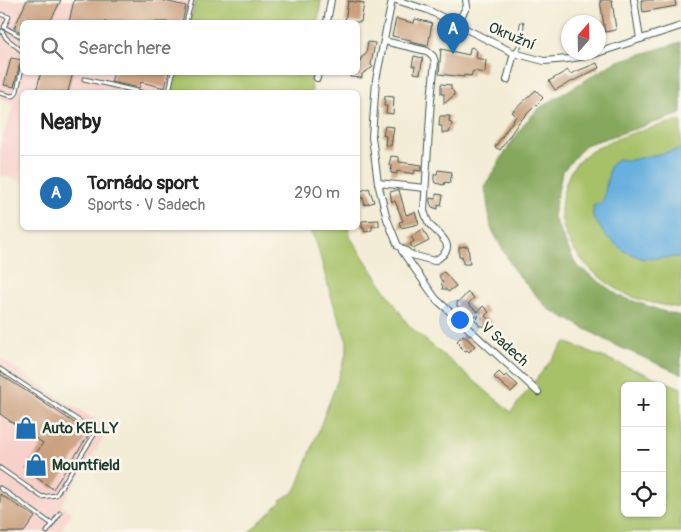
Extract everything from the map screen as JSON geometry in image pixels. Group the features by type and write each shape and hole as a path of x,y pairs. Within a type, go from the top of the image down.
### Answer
{"street":[{"path":"327,20 331,0"},
{"name":"Okružní","path":"394,0 428,10 514,53 544,61 562,60"},
{"name":"V Sadech","path":"394,0 376,80 372,137 378,183 387,219 398,246 436,299 538,392"},
{"path":"457,24 467,6 466,0"},
{"path":"634,0 640,39"},
{"name":"Okružní","path":"606,49 681,26"},
{"path":"384,41 427,51 433,56 435,62 430,99 424,211 429,224 442,234 447,241 447,249 444,256 434,260 412,255 398,246"},
{"path":"507,80 514,53"},
{"path":"378,183 425,188"}],"lane":[{"path":"187,20 192,0"},
{"path":"0,14 9,17 2,30"},
{"path":"514,53 520,45 522,24"},
{"path":"2,30 20,35"},
{"path":"2,30 6,38 20,49"},
{"path":"0,93 11,96 15,95 20,75"},
{"path":"169,90 172,75"},
{"path":"84,79 132,90"},
{"path":"0,369 96,432 56,494 42,496 0,468"},
{"path":"0,488 52,524"},
{"path":"47,532 60,513"}],"shaded area":[{"path":"0,0 196,0 191,20 20,20 20,75 176,75 173,90 20,90 20,180 0,175 0,146 14,105 0,99"},
{"path":"0,358 64,401 110,428 61,505 72,513 60,532 0,532"}],"green space":[{"path":"196,0 321,0 318,20 191,20"},
{"path":"681,42 681,114 585,145 562,172 553,216 576,265 619,296 681,316 681,374 615,345 547,308 514,270 491,228 485,187 501,158 525,123 538,109 615,62"},
{"path":"176,75 311,75 312,90 173,90"},
{"path":"681,120 681,308 632,297 616,289 597,275 581,258 568,239 562,224 561,208 568,176 576,163 588,153 627,135"},
{"path":"309,230 349,230 350,237 409,326 511,412 565,342 666,382 621,382 621,517 666,517 666,382 681,388 681,532 249,532 281,502 280,500 294,492 298,485 338,379 347,351 347,342 331,296 316,241"}],"water":[{"path":"681,149 681,257 643,259 624,251 605,235 593,217 593,206 603,201 610,166 617,159 630,160"}],"building":[{"path":"27,0 61,0 51,20 20,20 20,32 14,28"},
{"path":"74,0 160,0 186,6 182,20 69,20"},
{"path":"600,0 612,0 616,30 606,32 606,15 602,15"},
{"path":"641,0 675,0 676,6 643,12"},
{"path":"348,1 364,3 361,22 360,20 345,20"},
{"path":"396,19 414,23 415,19 432,23 428,46 392,36"},
{"path":"368,42 375,43 371,65 373,67 362,74 362,78 350,77 350,75 360,75 361,58 366,54"},
{"path":"472,47 477,51 476,58 486,60 485,73 473,71 471,76 464,75 464,77 439,74 441,49 469,55 470,48"},
{"path":"414,56 423,58 420,74 414,73 415,66 412,66"},
{"path":"11,58 20,60 14,87 4,85"},
{"path":"597,63 599,68 555,90 549,81 568,70 570,74"},
{"path":"40,75 72,75 68,90 36,90"},
{"path":"113,75 168,75 165,88 141,82 139,88 111,82"},
{"path":"441,84 451,85 451,89 454,92 454,95 444,104 444,94 441,94"},
{"path":"536,90 543,98 519,122 500,150 495,147 516,116 512,112"},
{"path":"385,96 394,97 393,114 386,113 387,106 384,106"},
{"path":"440,116 450,116 449,121 452,124 449,133 442,133 442,126 439,126"},
{"path":"385,126 394,127 391,146 385,145 386,136 383,135"},
{"path":"391,156 399,157 399,162 422,165 421,171 415,170 414,174 397,171 397,174 391,173 392,165 389,165"},
{"path":"438,170 452,172 450,183 445,182 444,185 435,183 434,174 437,174"},
{"path":"369,188 374,202 365,205 363,198 360,198 360,191"},
{"path":"399,190 406,215 415,212 419,224 401,228 399,222 403,221 395,201 392,202 390,192"},
{"path":"436,194 443,195 441,206 438,205 438,209 432,207 430,202 430,198 436,199"},
{"path":"379,220 379,226 372,226 372,230 366,232 362,228 362,221"},
{"path":"423,229 429,241 413,249 410,244 414,241 411,237"},
{"path":"468,246 470,264 463,264 462,256 459,257 459,247"},
{"path":"444,272 456,286 448,292 446,289 442,289 443,286 441,284 443,283 439,276"},
{"path":"468,292 474,298 468,304 478,312 483,306 489,312 485,316 492,322 487,327 479,326 475,320 479,316 466,315 460,307 457,307 457,302"},
{"path":"463,335 475,346 469,352 465,351 457,341"},
{"path":"499,372 518,385 511,392 494,377"},
{"path":"0,374 90,433 53,489 25,470 43,443 0,414"},
{"path":"0,494 35,517 24,532 0,532"}],"place":[{"name":"Tornádo sport","path":"453,54"},
{"name":"Auto KELLY","path":"26,428"},
{"name":"Mountfield","path":"36,465"}]}
